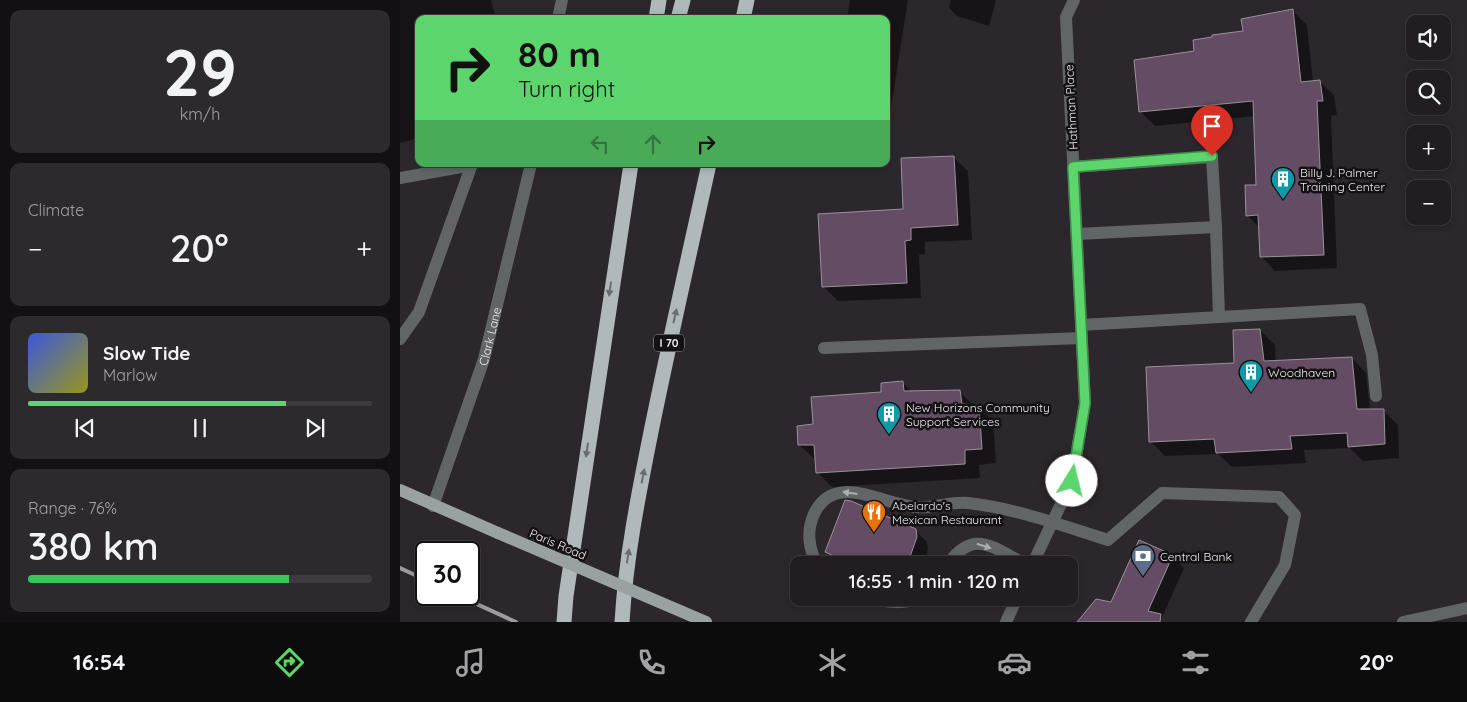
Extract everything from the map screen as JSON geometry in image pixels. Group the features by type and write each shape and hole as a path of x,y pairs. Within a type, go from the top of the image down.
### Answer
{"highway":[{"path":"657,15 659,0"},
{"path":"679,15 683,0"},
{"path":"744,15 747,0"},
{"path":"564,622 617,241 630,167"},
{"path":"617,241 637,167"},
{"name":"I 70","path":"622,622 625,571 633,524 673,325 709,167"}],"main road":[{"name":"Paris Road","path":"400,490 433,506 706,622"}],"street":[{"path":"559,15 562,0"},
{"name":"Hathman Place","path":"1036,556 1072,481 1085,403 1066,17 1074,0"},
{"path":"1073,167 1212,156 1219,317"},
{"path":"400,178 457,167"},
{"path":"400,339 419,312 471,167"},
{"name":"Clark Lane","path":"433,506 484,359 529,167"},
{"path":"1077,234 1216,227"},
{"path":"1081,325 1360,309 1372,355 1376,396"},
{"path":"824,348 1082,338"},
{"path":"813,556 808,542 811,521 819,503 827,496 837,492 850,492 916,508 966,503 980,505 1053,522 1108,540 1162,493 1279,497 1295,515 1285,565 1251,622"},
{"path":"954,556 960,548 972,543 983,544 1008,556"},
{"path":"1006,622 1013,606"},
{"path":"1403,622 1467,608"}],"building":[{"path":"1293,9 1301,82 1320,80 1323,101 1317,101 1324,255 1260,257 1258,215 1246,216 1245,185 1256,185 1253,101 1139,112 1134,60 1194,51 1193,40 1212,37 1212,35 1243,31 1241,19"},
{"path":"954,156 958,225 911,228 911,240 905,241 907,283 822,287 818,214 903,209 901,158"},
{"name":"Woodhaven","path":"1260,329 1264,361 1352,357 1357,409 1384,409 1385,444 1348,447 1347,433 1290,436 1292,449 1216,453 1214,439 1149,442 1146,367 1234,363 1233,330"},
{"name":"New Horizons Community Support Services","path":"903,381 904,391 960,390 962,404 979,405 982,449 965,450 965,464 816,473 814,445 798,445 797,426 813,424 811,397 881,392 881,383"},
{"name":"Abelardo's Mexican Restaurant","path":"845,500 916,529 917,537 910,556 834,556 825,552"},
{"name":"Central Bank","path":"1139,540 1173,555 1148,611 1161,614 1160,622 1077,622 1096,599 1111,602"}],"railway":[{"path":"400,568 415,575"},
{"path":"480,606 516,622"}],"place":[{"name":"Billy J. Palmer Training Center","path":"1283,200"},
{"name":"Woodhaven","path":"1251,393"},
{"name":"New Horizons Community Support Services","path":"889,435"},
{"name":"Abelardo's Mexican Restaurant","path":"874,533"},
{"name":"Central Bank","path":"1143,577"}],"route":[{"path":"1072,481 1085,403 1073,167 1212,156"}]}
